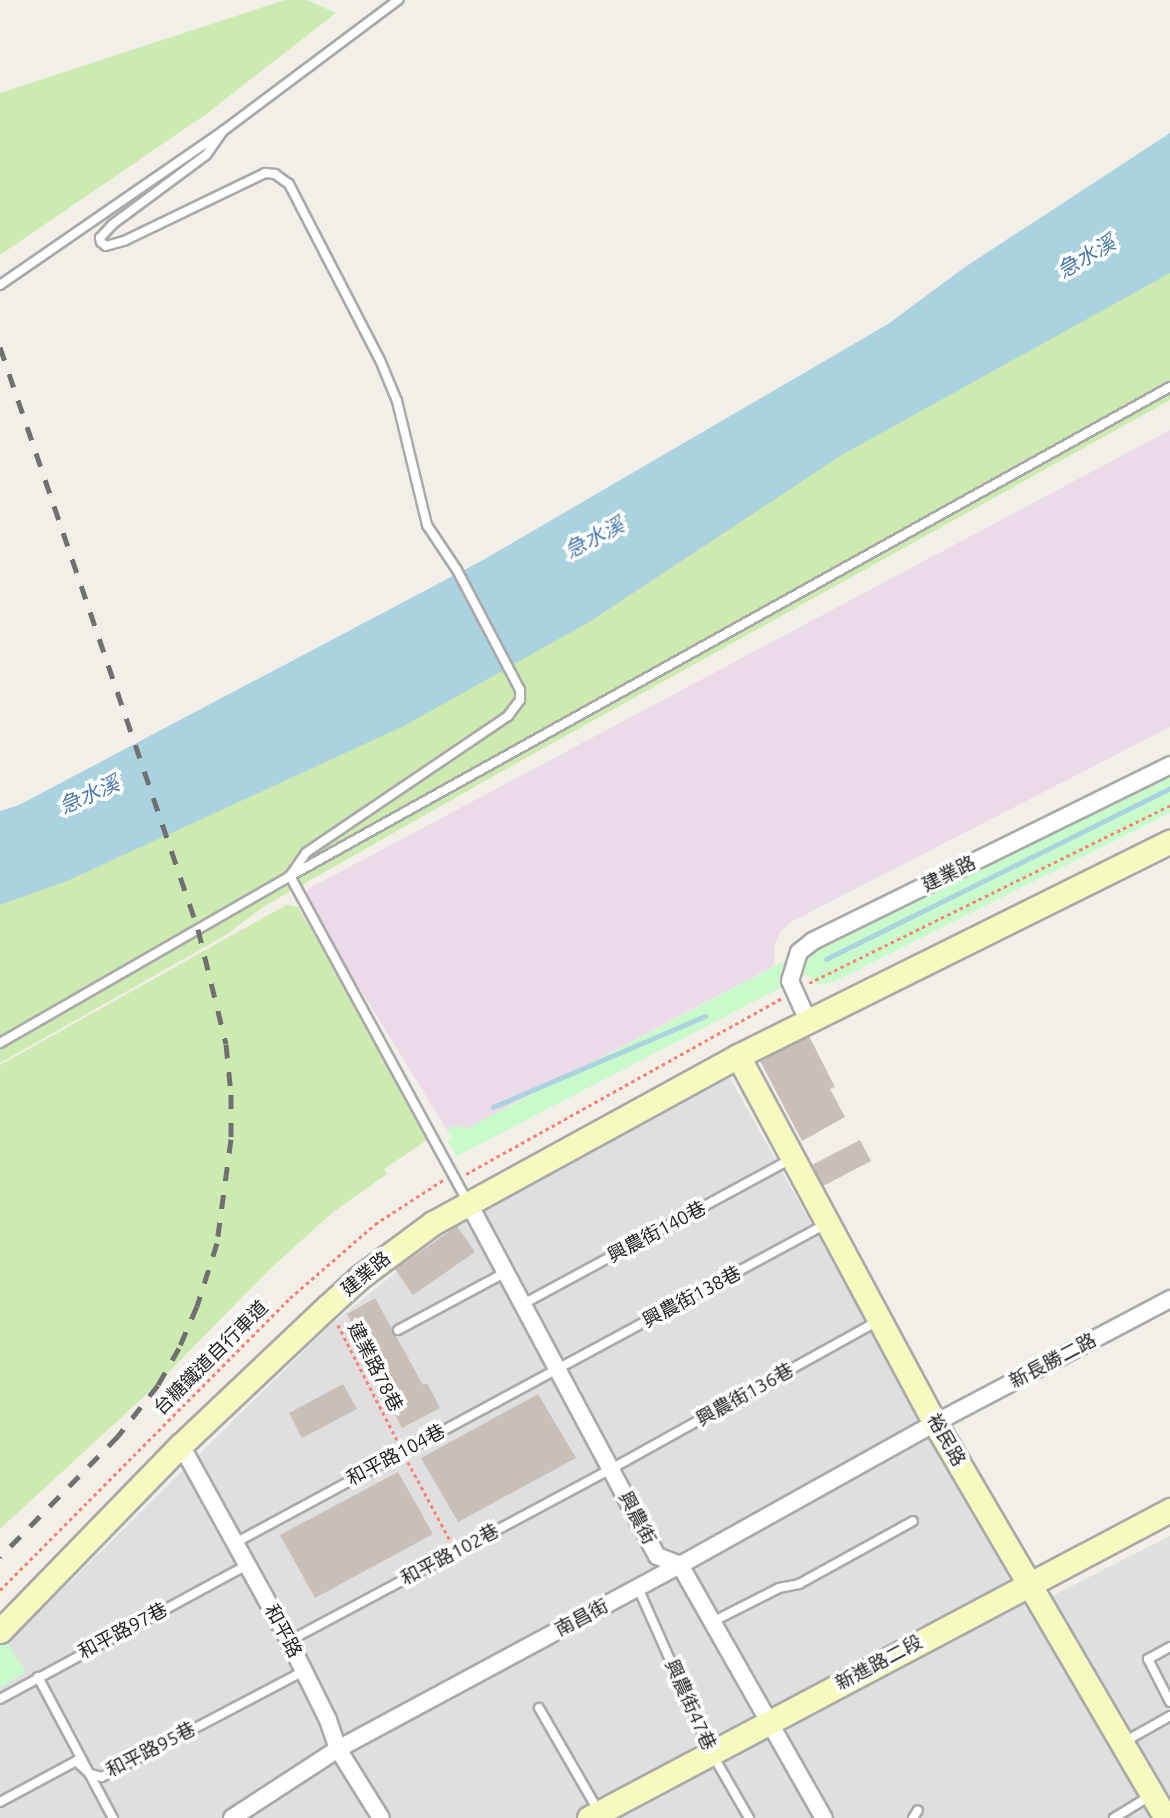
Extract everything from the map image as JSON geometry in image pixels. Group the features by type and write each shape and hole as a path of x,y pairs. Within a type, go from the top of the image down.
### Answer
{"street":[{"name":"建業路","path":"793,991 790,981 794,962 799,952 813,941 1170,765"},
{"name":"建業路","path":"0,1631 181,1445 328,1306 395,1250 468,1202 738,1056 1170,844"},
{"path":"793,991 809,1023"},
{"name":"裕民路","path":"738,1056 935,1423 1166,1818"},
{"name":"興農街","path":"468,1202 657,1556 680,1565 824,1818"},
{"name":"新長勝二路","path":"935,1423 1170,1299"},
{"name":"南昌街","path":"232,1818 338,1749 638,1588 935,1423"},
{"name":"和平路","path":"181,1445 304,1671 328,1720 338,1749 380,1818"},
{"name":"新進路二段","path":"594,1815 1170,1510"}],"lane":[{"path":"0,285 223,131 398,0"},
{"path":"223,131 206,155 113,224 100,238 101,243 106,246 124,241 256,175 275,174 284,179 380,360 397,401 427,525 457,570 520,690 515,708 306,853 290,876"},
{"path":"0,1043 290,876 1170,387"},
{"path":"290,876 460,1175 468,1202"},
{"name":"興農街140巷","path":"523,1304 791,1159"},
{"name":"興農街138巷","path":"558,1369 826,1224"},
{"path":"398,1330 506,1272"},
{"name":"興農街136巷","path":"611,1469 879,1320"},
{"name":"和平路104巷","path":"235,1543 558,1369"},
{"name":"和平路102巷","path":"289,1642 611,1469"},
{"path":"712,1622 779,1587 799,1584 913,1521"},
{"name":"和平路97巷","path":"0,1699 247,1565"},
{"name":"興農街47巷","path":"638,1588 711,1752 749,1818"},
{"path":"1170,1647 1148,1659 1170,1702"},
{"name":"和平路95巷","path":"0,1802 76,1761 90,1774 102,1777 304,1671"},
{"path":"38,1677 113,1818"},
{"path":"539,1708 594,1815"},
{"path":"1121,1743 1170,1716"},
{"path":"1114,1818 1153,1795"}],"path":[{"name":"台糖鐵道自行車道","path":"0,1590 337,1255 420,1193 460,1175 793,991 1170,805"},
{"name":"建業路78巷","path":"328,1306 456,1552"}],"shaded area":[{"path":"1170,430 1170,727 791,922 781,931 775,944 774,966 468,1128 454,1126 447,1130 306,901 308,889"},
{"path":"730,1078 1026,1609 1170,1536 1170,1818 0,1818 0,1651 329,1326 470,1213"}],"green space":[{"path":"285,0 307,0 336,13 205,115 0,255 0,93"},
{"path":"1170,257 1170,400 515,764 263,907 226,935 0,1063 0,871"},
{"path":"1170,766 1170,813 834,982 818,985 807,974 457,1156 447,1141 452,1138 447,1130 454,1126 468,1128 817,944"},
{"path":"286,905 298,907 430,1138 384,1169 387,1174 332,1213 271,1268 149,1392 0,1529 0,1065"},
{"path":"5,1640 26,1672 0,1687 0,1646"}],"water":[{"name":"急水溪","path":"1170,133 1170,273 840,456 591,621 404,726 67,881 0,905 0,811 19,805 483,560 888,324 965,267"}],"building":[{"path":"809,1036 835,1087 830,1089 845,1117 802,1141 760,1061"},
{"path":"860,1140 871,1161 823,1186 812,1165"},
{"path":"457,1226 475,1252 413,1295 395,1269"},
{"path":"375,1298 423,1385 427,1383 440,1408 402,1428 389,1403 394,1400 347,1314"},
{"path":"343,1384 357,1409 302,1438 289,1413"},
{"path":"538,1394 576,1458 458,1522 421,1458"},
{"path":"398,1472 433,1534 315,1598 280,1535"}],"waterway":[{"path":"826,959 1170,788"},
{"path":"493,1107 705,1016"}],"railway":[{"path":"0,347 198,929 226,1044 231,1094 231,1139 217,1243 197,1306 179,1348 158,1385 118,1436 0,1557"}]}
